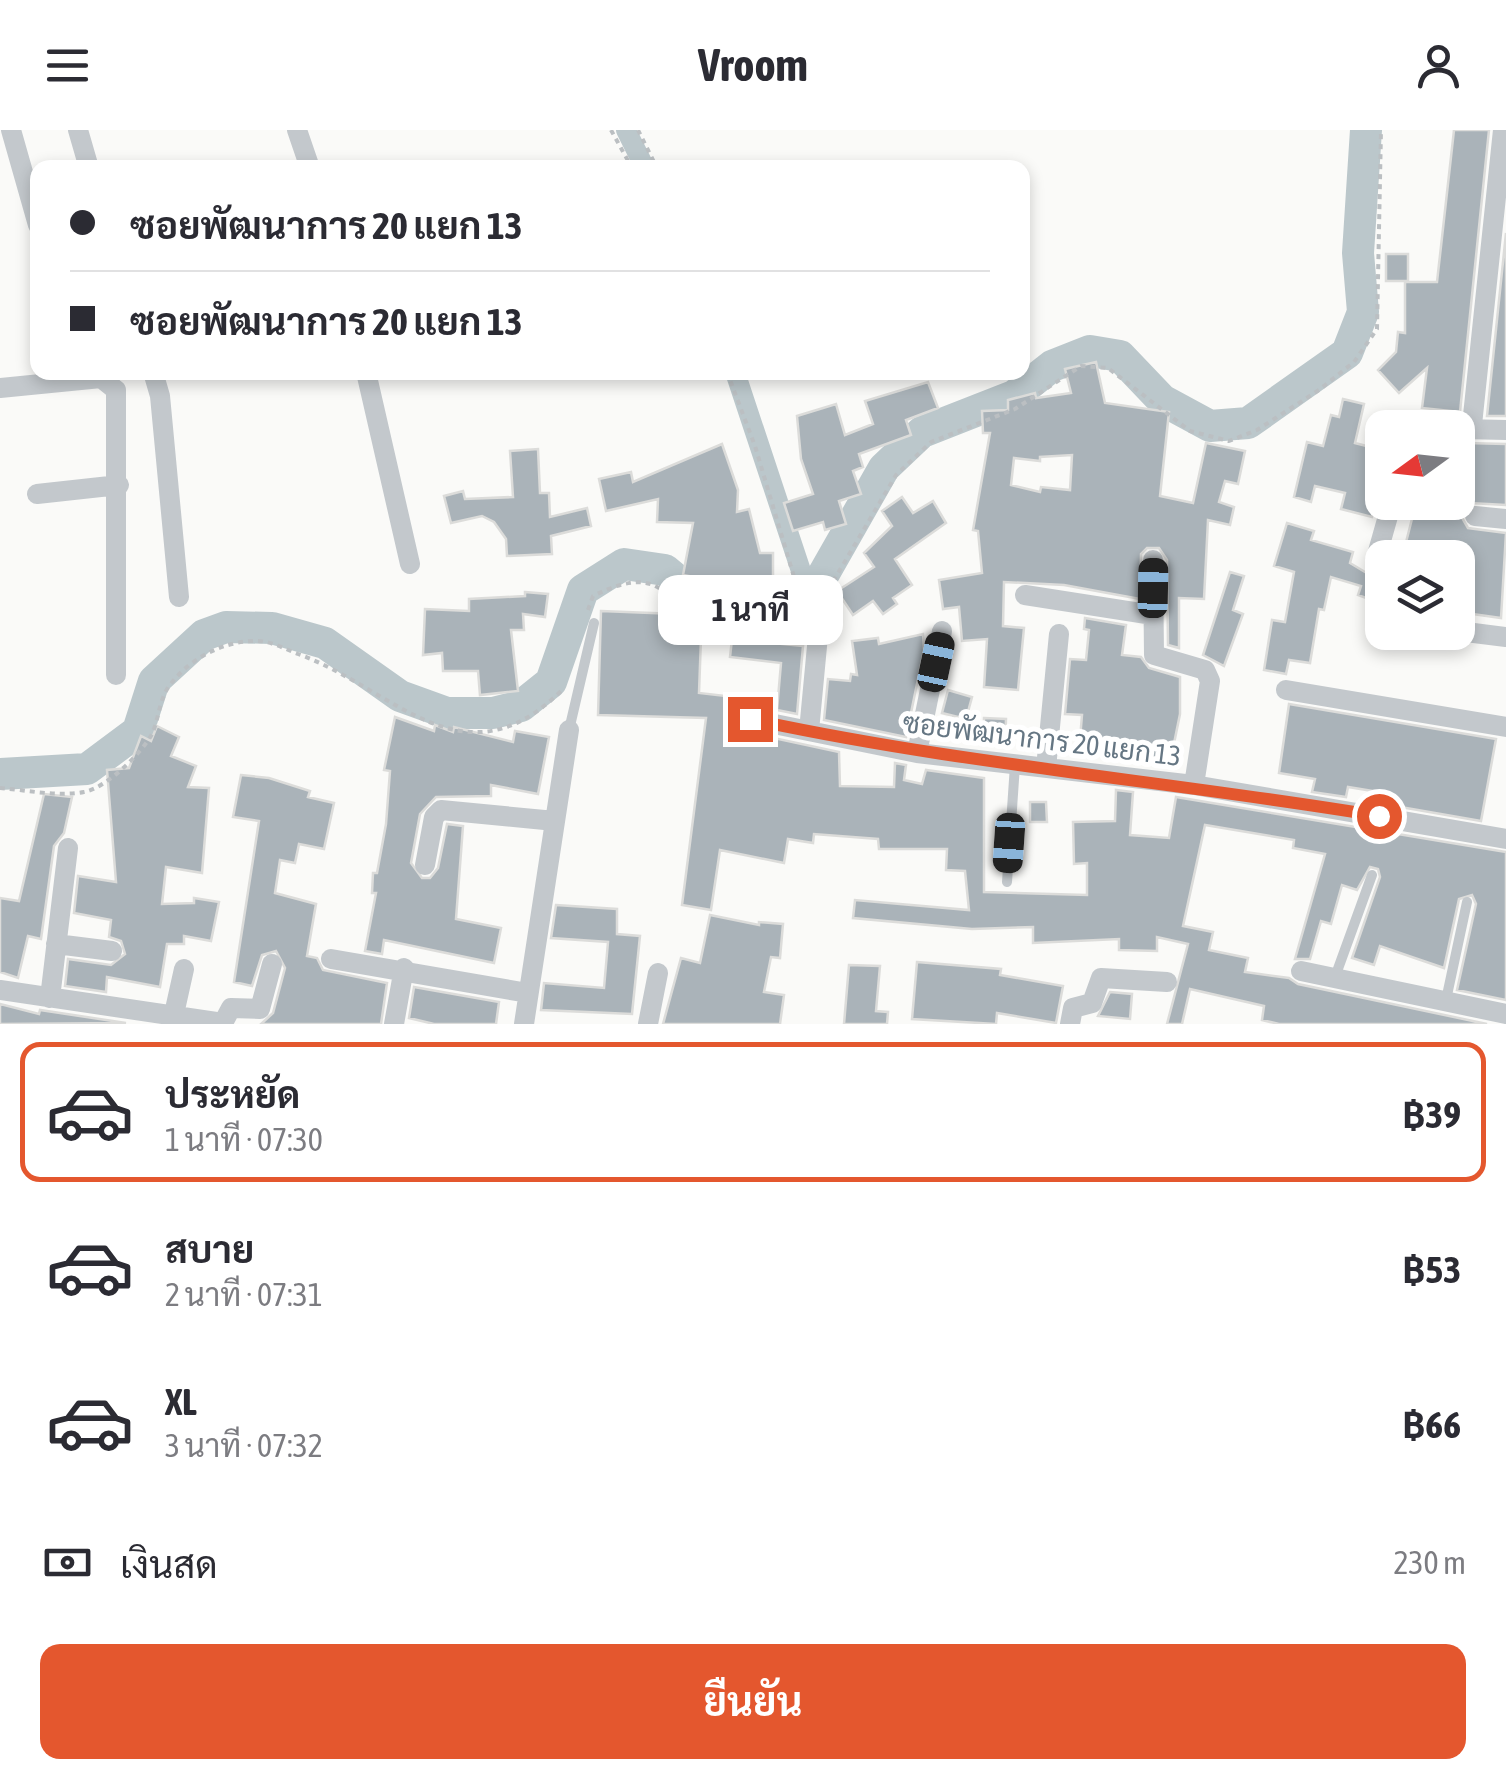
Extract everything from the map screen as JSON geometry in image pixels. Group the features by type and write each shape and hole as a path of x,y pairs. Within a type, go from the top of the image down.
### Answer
{"street":[{"path":"11,130 30,196"},
{"path":"297,130 307,160"},
{"path":"1474,410 1503,130"},
{"path":"81,131 88,160"},
{"path":"0,388 53,380"},
{"path":"107,380 116,390 120,485 116,676"},
{"path":"155,380 180,597"},
{"path":"368,380 410,564"},
{"path":"1475,426 1506,430"},
{"path":"37,494 120,485"},
{"path":"1475,516 1506,519"},
{"path":"1153,560 1154,655 1208,675 1194,786"},
{"path":"1025,595 1153,615"},
{"path":"809,731 819,625"},
{"path":"917,754 942,632"},
{"path":"1475,633 1506,636"},
{"path":"1046,768 1059,634"},
{"path":"1286,690 1506,727"},
{"name":"ซอยพัฒนาการ 20 แยก 13","path":"750,719 917,754 1194,786 1506,839"},
{"path":"524,1024 569,730"},
{"path":"425,865 434,817 441,810 555,821"},
{"path":"50,998 68,848"},
{"path":"56,944 112,951"},
{"path":"330,959 404,968 528,992"},
{"path":"0,990 223,1024 231,1008 260,1009 272,964"},
{"path":"174,1014 184,968"},
{"path":"394,1024 404,968"},
{"path":"1302,971 1506,1014"},
{"path":"648,1024 658,973"},
{"path":"1070,1024 1073,1008 1092,1003 1101,978 1167,982"}],"lane":[{"path":"569,730 590,620"},
{"path":"1006,882 1015,764"},
{"path":"1334,978 1372,875"},
{"path":"1446,1002 1467,902"}],"path":[{"path":"611,130 628,160"},
{"path":"638,130 653,160"},
{"path":"729,380 755,446 800,597 814,613 896,476 931,442 1015,409 1081,366 1108,368 1190,430 1229,441 1257,430 1354,362 1376,329 1382,130"},
{"path":"590,620 593,596 620,582 649,582 680,602 713,634 722,633 727,615 778,615 800,597"},
{"path":"0,788 86,792 114,775 151,736 166,690 200,656 234,641 262,640 312,659 420,719 462,732 509,730 543,709 564,688"}],"building":[{"path":"1454,130 1489,130 1460,410 1422,408 1427,368 1399,393 1378,370 1396,352 1398,332 1405,333 1405,282 1437,282"},
{"path":"1506,233 1506,416 1487,416"},
{"path":"1386,254 1408,254 1408,281 1386,281"},
{"path":"1096,362 1105,403 1169,412 1160,496 1193,503 1206,443 1245,451 1238,484 1225,481 1219,502 1234,507 1230,525 1208,520 1204,599 1179,598 1179,648 1168,645 1167,560 1159,548 1147,548 1141,554 1140,599 1064,585 1004,582 1003,626 1024,628 1018,690 984,687 987,639 962,641 959,607 943,609 939,580 982,573 978,531 973,530 990,433 983,433 982,411 1008,410 1008,400 1035,393 1036,398 1071,393 1065,369","holes":["1072,455 1070,490 1041,487 1040,492 1011,485 1014,458 1040,461 1040,457"]},
{"path":"928,382 938,408 906,420 911,435 859,454 863,467 853,471 861,494 839,501 846,524 825,530 823,522 793,531 784,503 813,494 801,459 797,416 836,404 845,435 873,424 865,401"},
{"path":"1343,399 1364,404 1355,443 1365,446 1365,515 1341,509 1345,493 1315,486 1311,502 1294,497 1307,442 1323,446 1331,415 1339,417"},
{"path":"1475,443 1506,444 1506,505 1475,503"},
{"path":"722,444 738,490 737,512 749,509 760,553 773,553 773,579 777,579 770,607 748,603 744,613 704,594 710,580 683,575 693,523 657,522 658,499 606,511 599,479 631,472 633,482"},
{"path":"538,449 540,493 549,493 550,517 587,508 591,526 551,536 552,554 507,556 506,539 494,522 482,516 451,523 444,496 463,491 465,499 513,497 510,451"},
{"path":"902,497 913,513 933,501 946,523 895,559 912,585 893,598 897,604 883,614 873,601 853,615 837,591 874,567 864,553 892,526 882,511"},
{"path":"1412,520 1463,520 1468,528 1506,533 1501,618 1475,614 1475,540 1407,540"},
{"path":"1287,523 1314,531 1311,540 1353,552 1350,563 1365,572 1365,598 1358,595 1361,586 1331,577 1324,610 1319,609 1310,663 1289,660 1286,674 1264,670 1272,620 1285,622 1294,572 1274,566"},
{"path":"1230,572 1244,576 1233,610 1243,614 1224,666 1203,655"},
{"path":"525,592 548,594 545,617 523,614 524,630 511,630 518,691 480,695 478,671 443,671 442,653 423,655 425,609 469,611 469,599 525,596"},
{"path":"601,611 676,614 675,637 701,638 699,693 743,698 737,722 746,732 839,752 840,786 894,787 895,763 906,765 904,780 922,784 926,770 984,778 984,892 1087,895 1087,863 1074,864 1073,822 1115,821 1116,790 1133,792 1130,835 1169,838 1176,797 1506,852 1506,1000 1457,990 1476,904 1472,895 1459,899 1444,968 1380,946 1374,965 1352,958 1380,877 1378,869 1370,867 1357,890 1342,885 1331,924 1321,921 1310,959 1295,959 1325,854 1293,848 1294,840 1205,825 1183,926 1213,932 1209,950 1248,958 1245,972 1289,978 1298,984 1487,1024 1279,1024 1262,1020 1264,1006 1190,989 1182,1024 1167,1024 1188,944 1157,937 1157,951 1119,950 1119,939 1033,943 1033,927 972,929 853,918 855,900 969,910 965,871 946,870 947,849 879,849 878,839 814,834 813,843 788,839 784,863 720,850 711,910 682,905 706,718 598,715"},
{"path":"1085,618 1126,625 1122,655 1141,657 1149,668 1180,677 1180,714 1170,763 1079,751 1082,715 1065,714 1070,659 1086,660 1089,630 1084,629"},
{"path":"923,634 924,650 906,737 824,720 828,679 850,681 851,674 857,675 852,641 878,638 879,644"},
{"path":"732,639 803,646 797,714 777,710 781,663 730,657"},
{"path":"948,690 972,697 966,719 942,713"},
{"path":"1289,704 1496,739 1481,821 1389,805 1391,794 1348,787 1346,797 1312,792 1315,779 1279,773"},
{"path":"395,717 434,731 435,725 453,732 454,727 513,742 515,731 549,737 538,794 491,785 491,796 436,797 420,814 411,863 422,878 430,878 438,868 447,824 463,826 456,919 501,928 494,963 384,940 382,954 365,951 376,893 372,893 373,873 377,873 386,824 390,771 384,770"},
{"path":"984,718 1006,719 1005,745 983,745"},
{"path":"157,726 179,737 171,756 196,766 188,787 209,788 202,873 166,867 162,904 194,903 194,898 219,902 211,941 184,936 184,944 167,944 160,987 107,977 106,992 65,986 68,959 111,965 125,954 121,941 109,937 111,920 74,913 78,876 116,882 107,770 129,768 141,736 151,741"},
{"path":"241,775 269,778 310,791 308,797 334,803 324,849 299,844 295,863 280,860 275,893 316,904 307,956 317,958 323,970 387,983 381,1024 261,1024 273,1013 285,968 276,951 262,955 252,986 234,982 259,821 233,817"},
{"path":"44,794 72,797 64,833 54,846 41,939 28,936 18,978 0,972 0,898 19,901"},
{"path":"1030,802 1046,802 1047,822 1030,822"},
{"path":"556,905 617,909 617,934 640,936 632,1014 541,1010 544,983 604,988 608,942 551,938"},
{"path":"710,915 759,925 783,924 780,958 771,957 764,992 784,995 780,1024 663,1024 681,958 700,963"},
{"path":"917,962 1001,969 1000,975 1063,986 1056,1023 997,1013 996,1024 912,1019"},
{"path":"849,965 880,966 876,1011 888,1012 887,1024 844,1024"},
{"path":"414,987 499,1002 496,1024 434,1024 409,1018"},
{"path":"1110,992 1132,994 1130,1019 1098,1016"},
{"path":"0,1004 39,1014 40,1010 126,1023 0,1024"}],"waterway":[{"path":"626,130 641,160"},
{"path":"0,774 87,769 138,731 154,681 204,635 226,627 272,628 325,643 400,696 447,713 493,713 521,706 551,682 583,590 624,564 665,570 742,634 779,629 810,598 884,468 922,432 1014,396 1052,366 1090,351 1120,356 1162,400 1210,426 1248,423 1347,353 1363,312 1358,253 1366,130"},
{"path":"738,380 810,598"}],"route":[{"path":"750,719 917,754 1194,786 1379,816"}]}
